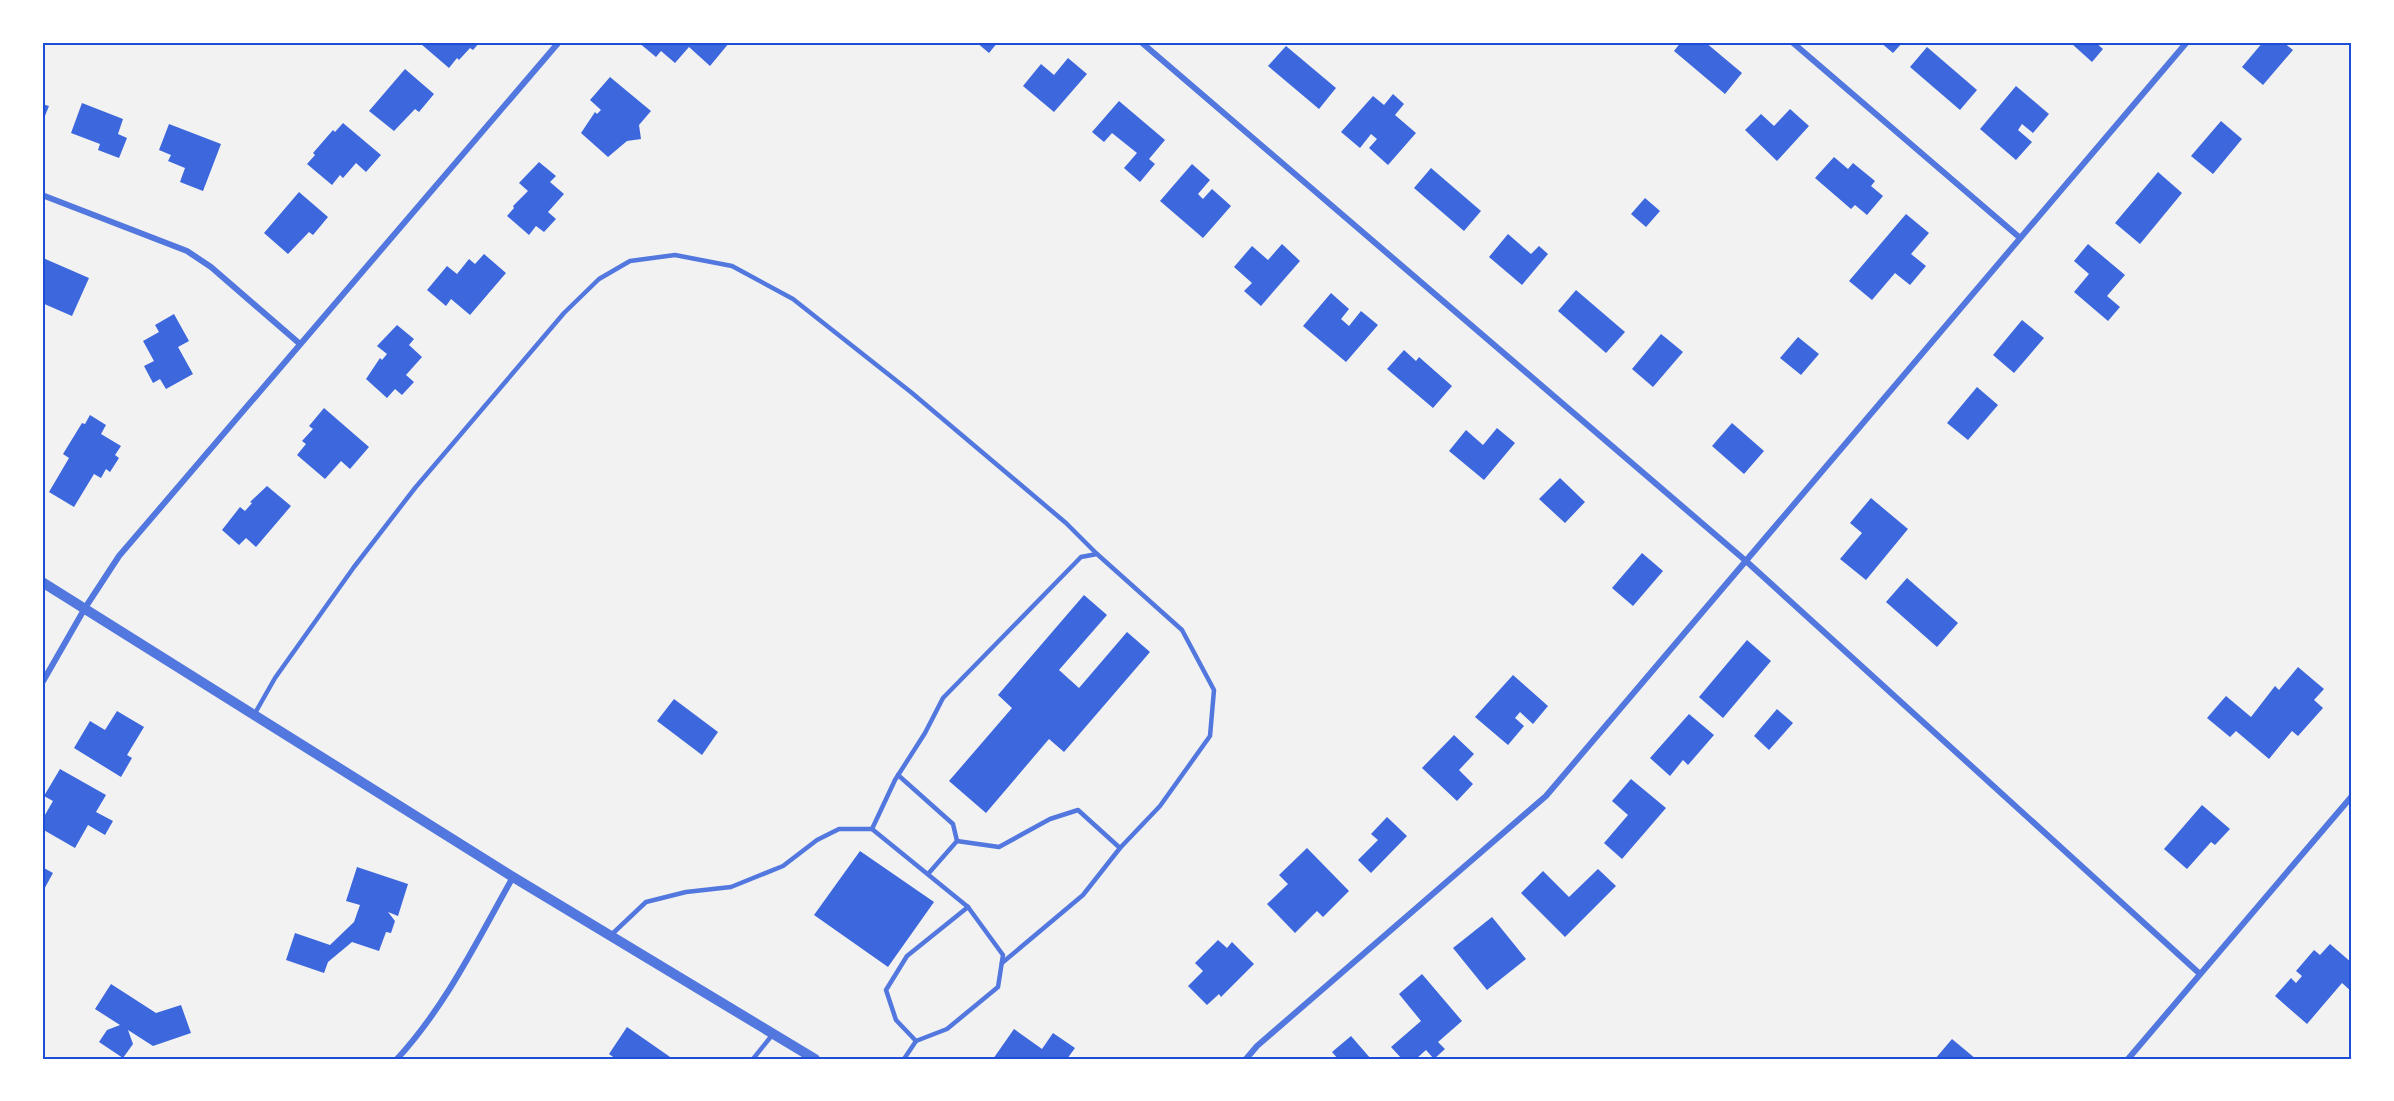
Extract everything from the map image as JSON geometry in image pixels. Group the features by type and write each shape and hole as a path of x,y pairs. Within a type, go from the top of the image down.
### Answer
{"street":[{"path":"42,683 85,608 119,556 558,42"},
{"path":"1141,42 1746,561 2200,974"},
{"path":"1792,42 2019,237"},
{"path":"1246,1059 1257,1046 1332,980 1546,796 2187,42"},
{"path":"42,195 187,251 211,267 300,344"},
{"path":"42,582 513,877 815,1059"},
{"path":"2128,1059 2352,796"},
{"path":"397,1059 414,1040 448,990 513,877"}],"lane":[{"path":"254,715 275,678 354,567 415,488 564,313 599,279 630,261 675,255 732,266 793,299 912,393 1066,523 1182,630 1214,690 1210,736 1161,806 1120,848 1083,895 1002,963"},
{"path":"872,829 898,775 944,698 1081,557 1097,554"},
{"path":"898,775 953,824 957,842"},
{"path":"957,842 999,847 1050,819 1078,810 1120,848"},
{"path":"610,936 646,902 686,892 731,887 783,866 817,840 839,829 872,829 968,907 1003,955 998,987 947,1029 916,1041 904,1059"},
{"path":"928,874 957,842"},
{"path":"916,1041 896,1020 886,990 907,956 968,907"},
{"path":"753,1059 773,1034"}],"building":[{"path":"423,42 480,42 473,50 470,48 459,60 457,58 449,68 421,44"},
{"path":"638,42 729,43 710,66 689,47 675,63 661,51 656,57"},
{"path":"976,42 998,42 989,53"},
{"path":"1681,42 1705,42 1742,73 1725,94 1674,51"},
{"path":"1880,42 1903,42 1893,53"},
{"path":"2073,42 2095,42 2103,49 2092,62 2072,44"},
{"path":"2263,42 2283,42 2293,50 2263,85 2242,67"},
{"path":"1286,46 1336,88 1319,109 1268,66"},
{"path":"1927,47 1977,90 1960,110 1910,67"},
{"path":"1068,58 1087,74 1054,112 1023,86 1041,64 1054,75"},
{"path":"405,69 434,94 419,112 415,109 394,131 369,111"},
{"path":"610,77 651,111 639,125 641,139 627,141 608,157 581,133 595,112 597,114 601,110 590,100"},
{"path":"2016,86 2049,114 2033,133 2022,124 2018,130 2032,142 2016,160 1980,129"},
{"path":"1393,94 1404,104 1395,115 1416,133 1388,165 1369,148 1377,139 1371,134 1360,148 1341,132 1373,96 1384,105"},
{"path":"1119,101 1165,140 1149,159 1155,164 1140,182 1124,168 1137,153 1112,133 1104,142 1092,132"},
{"path":"82,103 123,119 118,134 127,138 119,158 98,150 100,144 71,133"},
{"path":"42,104 49,106 42,123"},
{"path":"1790,109 1809,126 1777,161 1745,130 1761,114 1774,126"},
{"path":"2221,121 2242,139 2213,174 2191,156"},
{"path":"343,123 381,155 366,172 356,163 343,178 340,175 332,185 307,164 315,155 313,153 333,130 335,132"},
{"path":"169,124 221,144 203,191 180,182 185,168 168,161 171,155 159,150"},
{"path":"1834,157 1848,169 1853,163 1875,181 1871,186 1883,196 1867,215 1855,205 1851,209 1815,178"},
{"path":"539,162 556,176 550,182 564,194 548,212 556,219 544,232 536,226 529,235 507,216 514,208 513,206 528,191 519,183"},
{"path":"1192,164 1210,180 1198,194 1203,199 1212,189 1231,206 1203,238 1160,201"},
{"path":"1431,168 1481,211 1464,231 1414,188"},
{"path":"2158,172 2182,193 2140,244 2115,223"},
{"path":"299,192 328,217 313,235 309,232 288,254 264,233"},
{"path":"1645,198 1660,211 1646,227 1631,214"},
{"path":"1906,214 1929,233 1911,254 1926,266 1910,285 1895,273 1872,300 1849,281"},
{"path":"1508,234 1531,254 1539,246 1548,254 1522,285 1489,257"},
{"path":"1282,244 1300,261 1261,306 1244,291 1252,283 1234,267 1252,246 1268,260"},
{"path":"2088,244 2125,275 2107,296 2120,307 2108,321 2074,292 2089,274 2074,261"},
{"path":"484,254 506,273 470,315 451,299 446,306 427,290 447,266 457,274 469,259 475,264"},
{"path":"43,258 89,278 72,316 42,303"},
{"path":"1576,290 1625,332 1606,353 1558,311"},
{"path":"1331,293 1349,309 1341,319 1349,326 1361,311 1378,325 1346,362 1303,326"},
{"path":"174,314 189,341 178,347 193,374 166,389 160,379 153,383 144,366 154,361 143,341 159,332 155,325"},
{"path":"2022,320 2044,338 2014,373 1993,355"},
{"path":"397,325 414,339 409,345 422,357 406,375 414,382 402,395 395,389 387,398 366,379 380,358 382,360 387,354 377,346"},
{"path":"1661,334 1683,352 1653,387 1632,369"},
{"path":"1798,337 1819,354 1801,375 1780,358"},
{"path":"1404,350 1416,361 1419,357 1452,386 1433,408 1387,369"},
{"path":"1977,387 1998,405 1968,440 1947,423"},
{"path":"324,408 369,447 350,469 341,461 325,479 297,455 306,444 302,441 313,429 309,426"},
{"path":"90,415 106,425 101,434 121,446 115,455 119,458 110,472 106,469 101,478 94,474 74,507 49,492 69,458 63,454 82,423 85,424"},
{"path":"1732,423 1764,451 1744,474 1712,446"},
{"path":"1497,428 1515,443 1484,480 1449,451 1466,430 1483,445"},
{"path":"1560,478 1585,502 1565,523 1539,499"},
{"path":"267,486 291,506 256,547 246,538 239,545 222,530 240,507 245,511 252,503 250,502"},
{"path":"1871,498 1908,529 1866,580 1840,559 1862,533 1850,523"},
{"path":"1642,553 1663,571 1633,606 1612,588"},
{"path":"1907,578 1958,623 1937,647 1886,602"},
{"path":"1084,595 1107,615 1059,670 1079,688 1127,632 1150,652 1064,752 1049,739 986,813 949,781 1012,708 998,695"},
{"path":"1747,640 1771,661 1723,718 1699,697"},
{"path":"2298,667 2324,689 2314,700 2323,708 2298,736 2292,731 2269,759 2236,731 2230,737 2207,718 2226,696 2251,717 2275,686 2279,690"},
{"path":"1513,675 1548,706 1533,724 1520,712 1515,718 1524,726 1508,745 1475,717"},
{"path":"674,699 718,732 702,755 657,721"},
{"path":"1777,709 1793,723 1769,750 1754,736"},
{"path":"117,711 144,727 127,755 132,758 121,777 74,748 90,721 105,730"},
{"path":"1689,714 1714,735 1688,765 1683,760 1670,776 1650,758"},
{"path":"1454,735 1474,754 1459,770 1473,784 1457,801 1422,768"},
{"path":"60,769 106,795 96,812 113,821 105,835 88,825 75,848 42,829 42,820 53,801 44,796"},
{"path":"1631,779 1666,808 1622,859 1604,843 1628,815 1612,801"},
{"path":"2202,805 2230,829 2215,845 2211,842 2187,869 2164,849"},
{"path":"1387,817 1407,836 1371,873 1358,860 1378,840 1371,834"},
{"path":"1307,848 1349,891 1323,917 1317,911 1295,933 1267,904 1288,884 1279,875"},
{"path":"860,851 934,902 888,967 814,915"},
{"path":"42,867 53,873 42,893"},
{"path":"357,867 408,884 398,916 388,912 395,921 391,933 386,932 379,951 352,942 328,962 324,973 286,960 295,933 330,945 354,922 360,905 346,901"},
{"path":"1598,869 1616,886 1565,937 1521,893 1543,871 1569,897"},
{"path":"1492,917 1526,959 1487,990 1453,948"},
{"path":"1218,940 1227,948 1232,942 1254,964 1221,997 1219,994 1207,1005 1188,986 1203,971 1195,963"},
{"path":"2330,944 2352,963 2352,992 2342,983 2307,1024 2275,996 2291,978 2296,983 2302,976 2296,971 2314,950 2320,955"},
{"path":"1422,974 1462,1021 1438,1042 1445,1049 1434,1059 1426,1050 1416,1059 1402,1059 1391,1047 1421,1021 1399,994"},
{"path":"111,984 156,1013 181,1005 191,1033 153,1046 128,1030 133,1044 123,1058 99,1042 107,1030 120,1025 95,1009"},
{"path":"627,1027 673,1059 616,1059 609,1054"},
{"path":"1014,1029 1042,1049 1053,1033 1075,1048 1067,1059 993,1059"},
{"path":"1351,1036 1371,1059 1338,1059 1332,1052"},
{"path":"1952,1039 1976,1059 1935,1059"}]}
